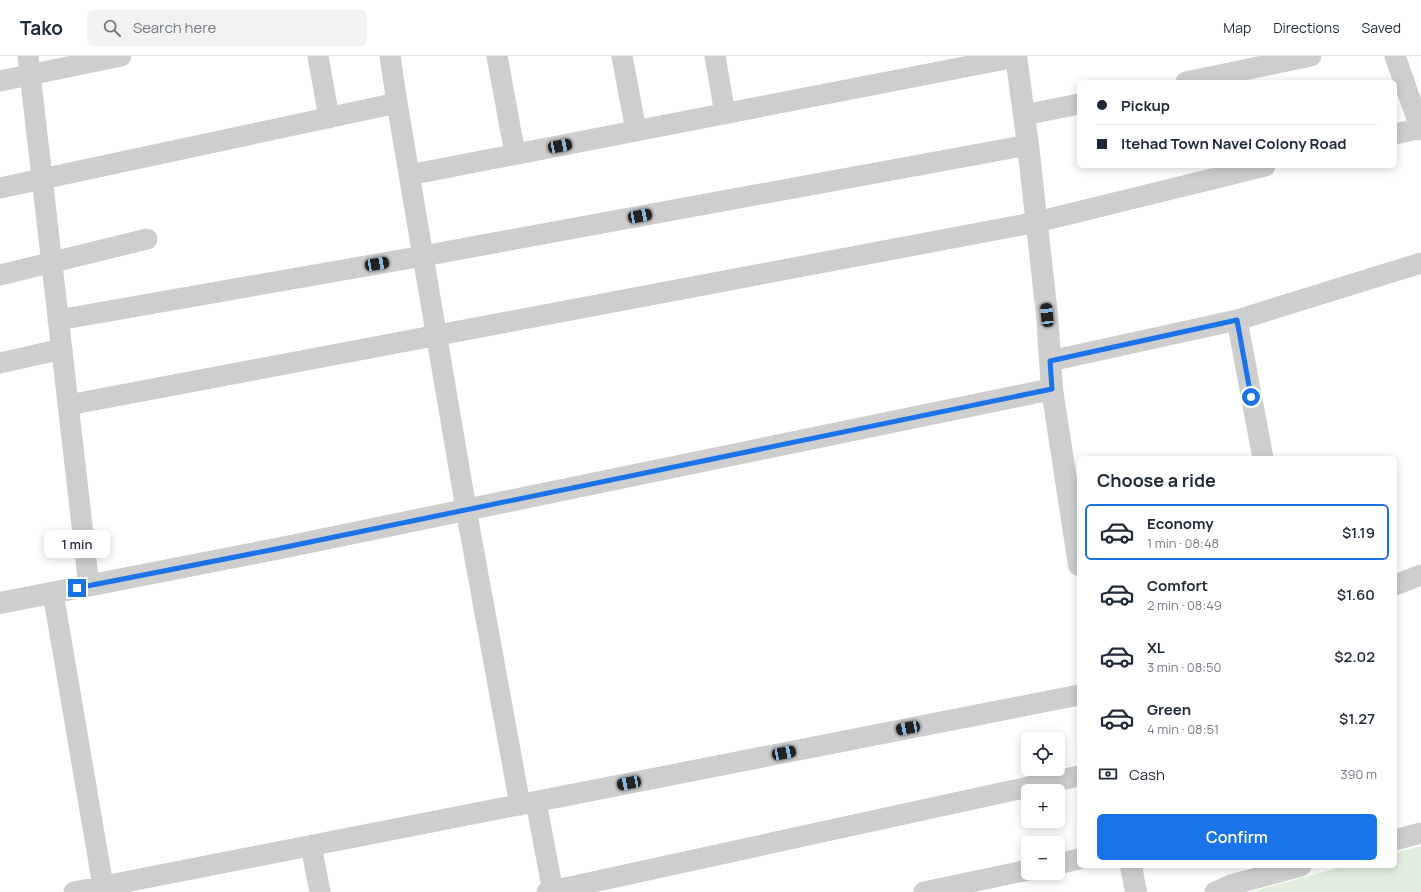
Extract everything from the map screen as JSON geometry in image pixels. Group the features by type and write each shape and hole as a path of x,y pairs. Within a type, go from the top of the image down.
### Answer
{"street":[{"path":"0,81 30,66 121,56"},
{"path":"318,56 329,118"},
{"path":"390,56 466,509 528,803 551,892 1077,776"},
{"path":"497,56 515,154"},
{"path":"622,56 636,131"},
{"path":"715,56 724,114"},
{"path":"1196,80 1312,56"},
{"path":"1395,56 1421,129 1397,134"},
{"path":"409,175 1016,57 1037,222 1047,315 1052,389 1077,552"},
{"path":"30,66 89,586"},
{"path":"0,188 397,103"},
{"path":"1024,115 1077,104"},
{"path":"58,320 423,256 1028,145"},
{"path":"68,405 1037,222 1257,168"},
{"path":"0,275 147,239"},
{"path":"1050,361 1237,320 1421,263"},
{"path":"1237,320 1263,456"},
{"path":"0,363 62,349"},
{"path":"0,603 1052,389"},
{"path":"1397,584 1421,576"},
{"path":"53,593 103,886"},
{"path":"74,892 1077,695"},
{"path":"1397,839 1421,833"},
{"path":"310,846 320,892"},
{"path":"1065,862 1077,859"},
{"path":"1131,868 1136,892"},
{"path":"1215,892 1231,885 1294,868"},
{"path":"924,892 1021,871"}],"green space":[{"path":"1421,846 1421,892 1250,892 1339,868 1397,868 1397,852"}],"route":[{"path":"77,588 281,548 1052,389 1050,361 1237,320 1251,397"}]}
